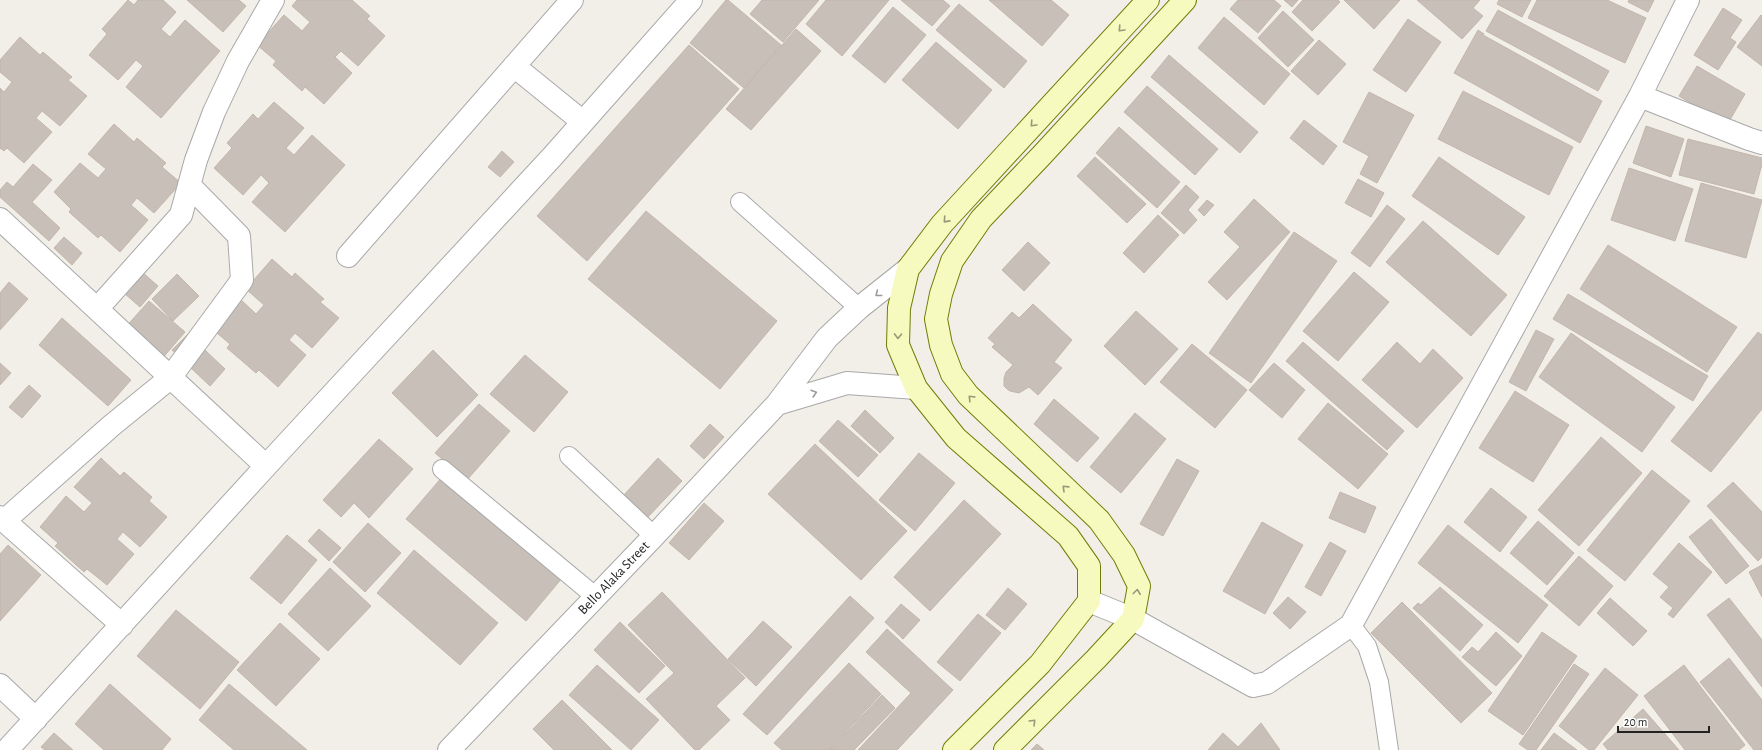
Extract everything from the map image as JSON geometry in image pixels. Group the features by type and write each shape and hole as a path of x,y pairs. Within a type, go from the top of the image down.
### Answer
{"street":[{"path":"97,309 181,215 196,160 214,112 238,61 274,0"},
{"path":"348,256 572,0"},
{"path":"7,750 583,122 692,0"},
{"path":"954,750 1040,664 1089,601 1089,566 1068,536 956,438 916,388 898,346 899,308 908,269 942,224 1148,0"},
{"path":"1005,750 1096,659 1133,619 1139,586 1124,555 1098,520 968,395 952,374 941,345 936,319 941,294 952,261 981,219 1185,0"},
{"path":"1089,601 1133,619 1253,686 1267,683 1351,625 1640,96 1688,0"},
{"path":"514,66 583,122"},
{"path":"1640,96 1762,143"},
{"path":"122,625 2,519 170,378 242,280 238,236 189,185"},
{"path":"0,219 266,466"},
{"name":"Bello Alaka Street","path":"449,750 654,536 777,404 827,338 859,308 908,269"},
{"path":"777,404 846,383 916,388"},
{"path":"0,685 36,719"}],"lane":[{"path":"740,202 859,308"},
{"path":"569,456 654,536"},
{"path":"442,469 596,597"},
{"path":"1351,625 1367,646 1379,682 1389,750"}],"building":[{"path":"128,0 134,5 138,0 163,0 176,12 161,29 170,37 185,20 220,51 161,118 126,87 143,66 136,60 118,80 89,55 107,34 102,29"},
{"path":"187,0 239,0 246,6 223,32"},
{"path":"297,0 352,0 370,16 367,19 385,36 358,66 341,51 335,57 352,73 324,104 305,87 302,91 273,65 276,61 257,45 284,15 302,31 310,22 292,6"},
{"path":"726,0 728,0 781,45 744,88 690,43"},
{"path":"762,0 819,0 783,42 750,14"},
{"path":"826,0 889,0 842,56 806,24"},
{"path":"901,0 943,0 950,6 932,26"},
{"path":"989,0 1051,0 1069,15 1042,46"},
{"path":"1238,0 1274,0 1281,6 1258,33 1230,9"},
{"path":"1284,0 1298,0 1292,7"},
{"path":"1303,0 1338,0 1340,2 1312,31 1292,12"},
{"path":"1344,0 1400,0 1374,29"},
{"path":"1417,0 1480,0 1473,8 1483,16 1462,39"},
{"path":"1499,0 1531,0 1522,17 1497,4"},
{"path":"1537,0 1607,0 1646,18 1625,63 1528,18"},
{"path":"1629,0 1654,0 1648,12 1628,2"},
{"path":"959,4 1027,61 1004,88 936,30"},
{"path":"893,7 926,35 885,83 852,56"},
{"path":"1723,8 1742,20 1730,38 1736,42 1718,70 1694,55"},
{"path":"1498,10 1609,71 1598,91 1486,31"},
{"path":"1283,11 1314,40 1288,67 1258,38"},
{"path":"1761,15 1762,16 1762,66 1737,47"},
{"path":"1224,17 1290,74 1264,105 1198,48"},
{"path":"1408,19 1441,42 1406,92 1373,70"},
{"path":"796,29 821,51 751,130 726,109"},
{"path":"1478,30 1484,34 1483,35 1602,101 1580,143 1454,73"},
{"path":"20,37 40,55 43,52 72,77 68,80 87,96 60,126 42,111 36,118 52,132 24,163 7,148 4,151 0,148 0,88 4,92 12,82 0,72 0,60"},
{"path":"1319,40 1346,64 1318,95 1291,71"},
{"path":"936,42 992,90 958,129 902,80"},
{"path":"689,45 739,89 587,261 537,216"},
{"path":"1169,55 1258,132 1240,153 1151,77"},
{"path":"1697,66 1745,94 1727,125 1679,96"},
{"path":"1147,86 1218,149 1195,175 1124,112"},
{"path":"1463,91 1573,147 1549,195 1438,139"},
{"path":"1369,92 1414,115 1377,183 1360,174 1369,156 1343,142"},
{"path":"274,102 304,128 286,148 294,155 312,135 345,165 285,232 252,202 269,183 261,175 243,195 214,168 232,148 227,143 253,114 258,119"},
{"path":"1304,120 1337,146 1323,165 1290,138"},
{"path":"114,124 134,142 137,138 166,163 162,167 181,183 154,213 137,198 131,205 148,220 120,252 101,235 98,238 69,212 71,209 54,192 80,163 98,178 106,169 88,154"},
{"path":"1646,126 1684,139 1671,177 1633,163"},
{"path":"1119,127 1180,182 1157,208 1096,153"},
{"path":"1688,139 1762,158 1762,164 1754,194 1679,175"},
{"path":"502,151 514,162 500,177 488,167"},
{"path":"1095,157 1146,204 1127,223 1077,176"},
{"path":"1439,157 1525,217 1498,255 1412,196"},
{"path":"33,164 52,180 32,202 60,228 49,241 0,197 0,190 7,182 13,187"},
{"path":"1629,168 1693,189 1675,241 1611,220"},
{"path":"1358,179 1384,193 1371,217 1345,203"},
{"path":"1701,183 1762,200 1746,258 1685,241"},
{"path":"1186,185 1199,197 1188,210 1197,220 1184,234 1161,213"},
{"path":"1254,199 1290,232 1227,300 1208,282 1240,247 1224,232"},
{"path":"1207,200 1214,205 1204,216 1198,210"},
{"path":"1387,205 1405,219 1370,267 1351,253"},
{"path":"646,211 777,321 720,389 588,279"},
{"path":"1158,215 1179,235 1144,273 1123,253"},
{"path":"1423,221 1507,295 1471,336 1386,262"},
{"path":"1294,232 1337,261 1251,383 1209,353"},
{"path":"64,237 82,253 72,265 54,248"},
{"path":"1028,242 1050,263 1024,291 1002,270"},
{"path":"1608,245 1737,327 1707,372 1580,289"},
{"path":"272,259 292,277 295,273 324,299 320,302 339,318 312,348 295,333 289,340 306,355 278,387 259,370 256,373 227,348 230,344 211,328 238,297 256,314 264,305 246,289"},
{"path":"134,265 158,286 140,307 116,286"},
{"path":"1354,272 1389,302 1338,361 1303,331"},
{"path":"177,274 199,296 173,321 152,299"},
{"path":"9,282 28,299 0,330 0,293"},
{"path":"1568,294 1708,376 1693,401 1553,319"},
{"path":"149,301 185,332 160,361 124,329"},
{"path":"1033,304 1072,340 1054,362 1062,368 1038,395 1029,387 1019,393 1010,391 1004,386 1006,372 1013,365 992,347 995,344 988,338 1012,312 1019,318"},
{"path":"1136,311 1178,349 1145,385 1104,346"},
{"path":"62,318 131,380 108,406 39,345"},
{"path":"1536,330 1554,339 1526,391 1509,382"},
{"path":"1758,332 1762,335 1762,409 1711,472 1671,441"},
{"path":"1571,333 1675,407 1642,452 1539,377"},
{"path":"188,334 225,369 210,386 172,350"},
{"path":"1303,342 1404,431 1387,450 1286,361"},
{"path":"1397,342 1420,364 1433,349 1463,378 1417,428 1362,380"},
{"path":"1192,344 1247,390 1215,428 1160,382"},
{"path":"433,350 478,395 437,437 392,393"},
{"path":"525,355 568,392 534,432 490,394"},
{"path":"0,363 11,373 0,385"},
{"path":"1274,363 1305,390 1282,418 1249,390"},
{"path":"29,385 41,396 22,418 9,407"},
{"path":"1515,391 1569,425 1533,482 1479,448"},
{"path":"1054,399 1099,438 1077,462 1034,424"},
{"path":"1328,403 1388,454 1358,489 1298,439"},
{"path":"479,404 510,431 467,480 435,453"},
{"path":"865,410 894,438 880,453 851,426"},
{"path":"1135,413 1166,439 1121,493 1090,467"},
{"path":"838,420 878,455 858,477 819,441"},
{"path":"710,424 724,437 704,459 690,446"},
{"path":"1601,437 1642,473 1579,546 1538,510"},
{"path":"379,439 413,469 369,518 354,503 341,517 323,500"},
{"path":"815,444 907,531 861,580 768,494"},
{"path":"919,453 955,483 915,531 879,500"},
{"path":"101,458 120,476 124,472 152,497 149,501 167,517 140,547 123,532 117,539 134,554 107,585 87,569 84,572 55,546 58,543 40,527 66,496 84,512 92,503 74,487"},
{"path":"658,458 682,481 647,518 623,496"},
{"path":"1177,459 1199,471 1163,536 1140,524"},
{"path":"1652,470 1690,501 1625,581 1587,550"},
{"path":"443,476 563,577 526,621 406,519"},
{"path":"1733,482 1762,512 1762,557 1758,561 1707,506"},
{"path":"1491,488 1527,517 1500,552 1464,522"},
{"path":"1340,492 1376,507 1365,533 1329,518"},
{"path":"964,500 1001,534 930,611 894,577"},
{"path":"704,503 724,521 689,560 669,543"},
{"path":"1711,519 1749,566 1726,584 1689,537"},
{"path":"1538,521 1574,553 1547,585 1510,553"},
{"path":"1262,522 1303,545 1265,614 1223,591"},
{"path":"368,523 401,553 365,592 333,562"},
{"path":"1448,525 1548,605 1518,643 1418,563"},
{"path":"319,529 341,548 329,561 308,541"},
{"path":"287,535 317,560 281,604 250,578"},
{"path":"1330,542 1346,551 1321,596 1305,587"},
{"path":"1679,543 1712,572 1673,618 1668,614 1673,608 1660,597 1669,587 1653,574"},
{"path":"8,545 41,575 0,621 0,554"},
{"path":"414,550 498,623 460,665 377,593"},
{"path":"1579,556 1613,586 1579,626 1544,596"},
{"path":"1762,565 1762,597 1749,572"},
{"path":"330,568 371,606 328,651 288,614"},
{"path":"1440,587 1483,625 1460,651 1413,608 1418,603 1421,605"},
{"path":"1008,588 1027,604 1005,630 986,615"},
{"path":"662,592 745,678 716,706 730,720 699,750 695,750 646,699 674,673 628,625"},
{"path":"850,596 874,618 767,735 743,714"},
{"path":"1288,597 1306,612 1290,629 1273,613"},
{"path":"1610,598 1647,631 1633,646 1597,613"},
{"path":"1729,598 1762,640 1762,687 1707,615"},
{"path":"1402,602 1492,693 1461,723 1371,633"},
{"path":"901,604 920,620 903,639 885,622"},
{"path":"176,610 239,662 200,709 137,656"},
{"path":"978,614 1001,633 960,681 937,662"},
{"path":"763,621 792,647 756,686 728,659"},
{"path":"620,622 665,666 639,693 594,650"},
{"path":"280,623 320,659 276,706 237,670"},
{"path":"887,629 953,690 897,750 858,750 911,693 866,652"},
{"path":"1496,632 1522,656 1496,686 1462,657 1472,647 1478,652"},
{"path":"1542,632 1577,656 1523,735 1488,711"},
{"path":"1729,658 1762,700 1762,750 1754,750 1700,682"},
{"path":"849,663 881,694 829,750 782,750 774,743"},
{"path":"1574,664 1589,674 1536,750 1528,750 1519,744"},
{"path":"597,665 659,720 631,750 569,695"},
{"path":"1684,665 1745,745 1739,750 1685,750 1644,696"},
{"path":"1605,668 1638,695 1594,750 1589,750 1559,726"},
{"path":"110,684 171,739 162,750 104,750 75,724"},
{"path":"229,684 307,750 234,750 199,720"},
{"path":"882,695 895,708 854,750 830,750"},
{"path":"562,700 612,750 554,750 533,729"},
{"path":"1643,709 1679,750 1608,750 1603,744"},
{"path":"1261,723 1280,750 1208,750 1223,733 1238,747"},
{"path":"54,733 73,750 45,750 41,747"},
{"path":"1554,733 1577,750 1541,750"},
{"path":"1037,744 1044,750 1031,750"}]}
